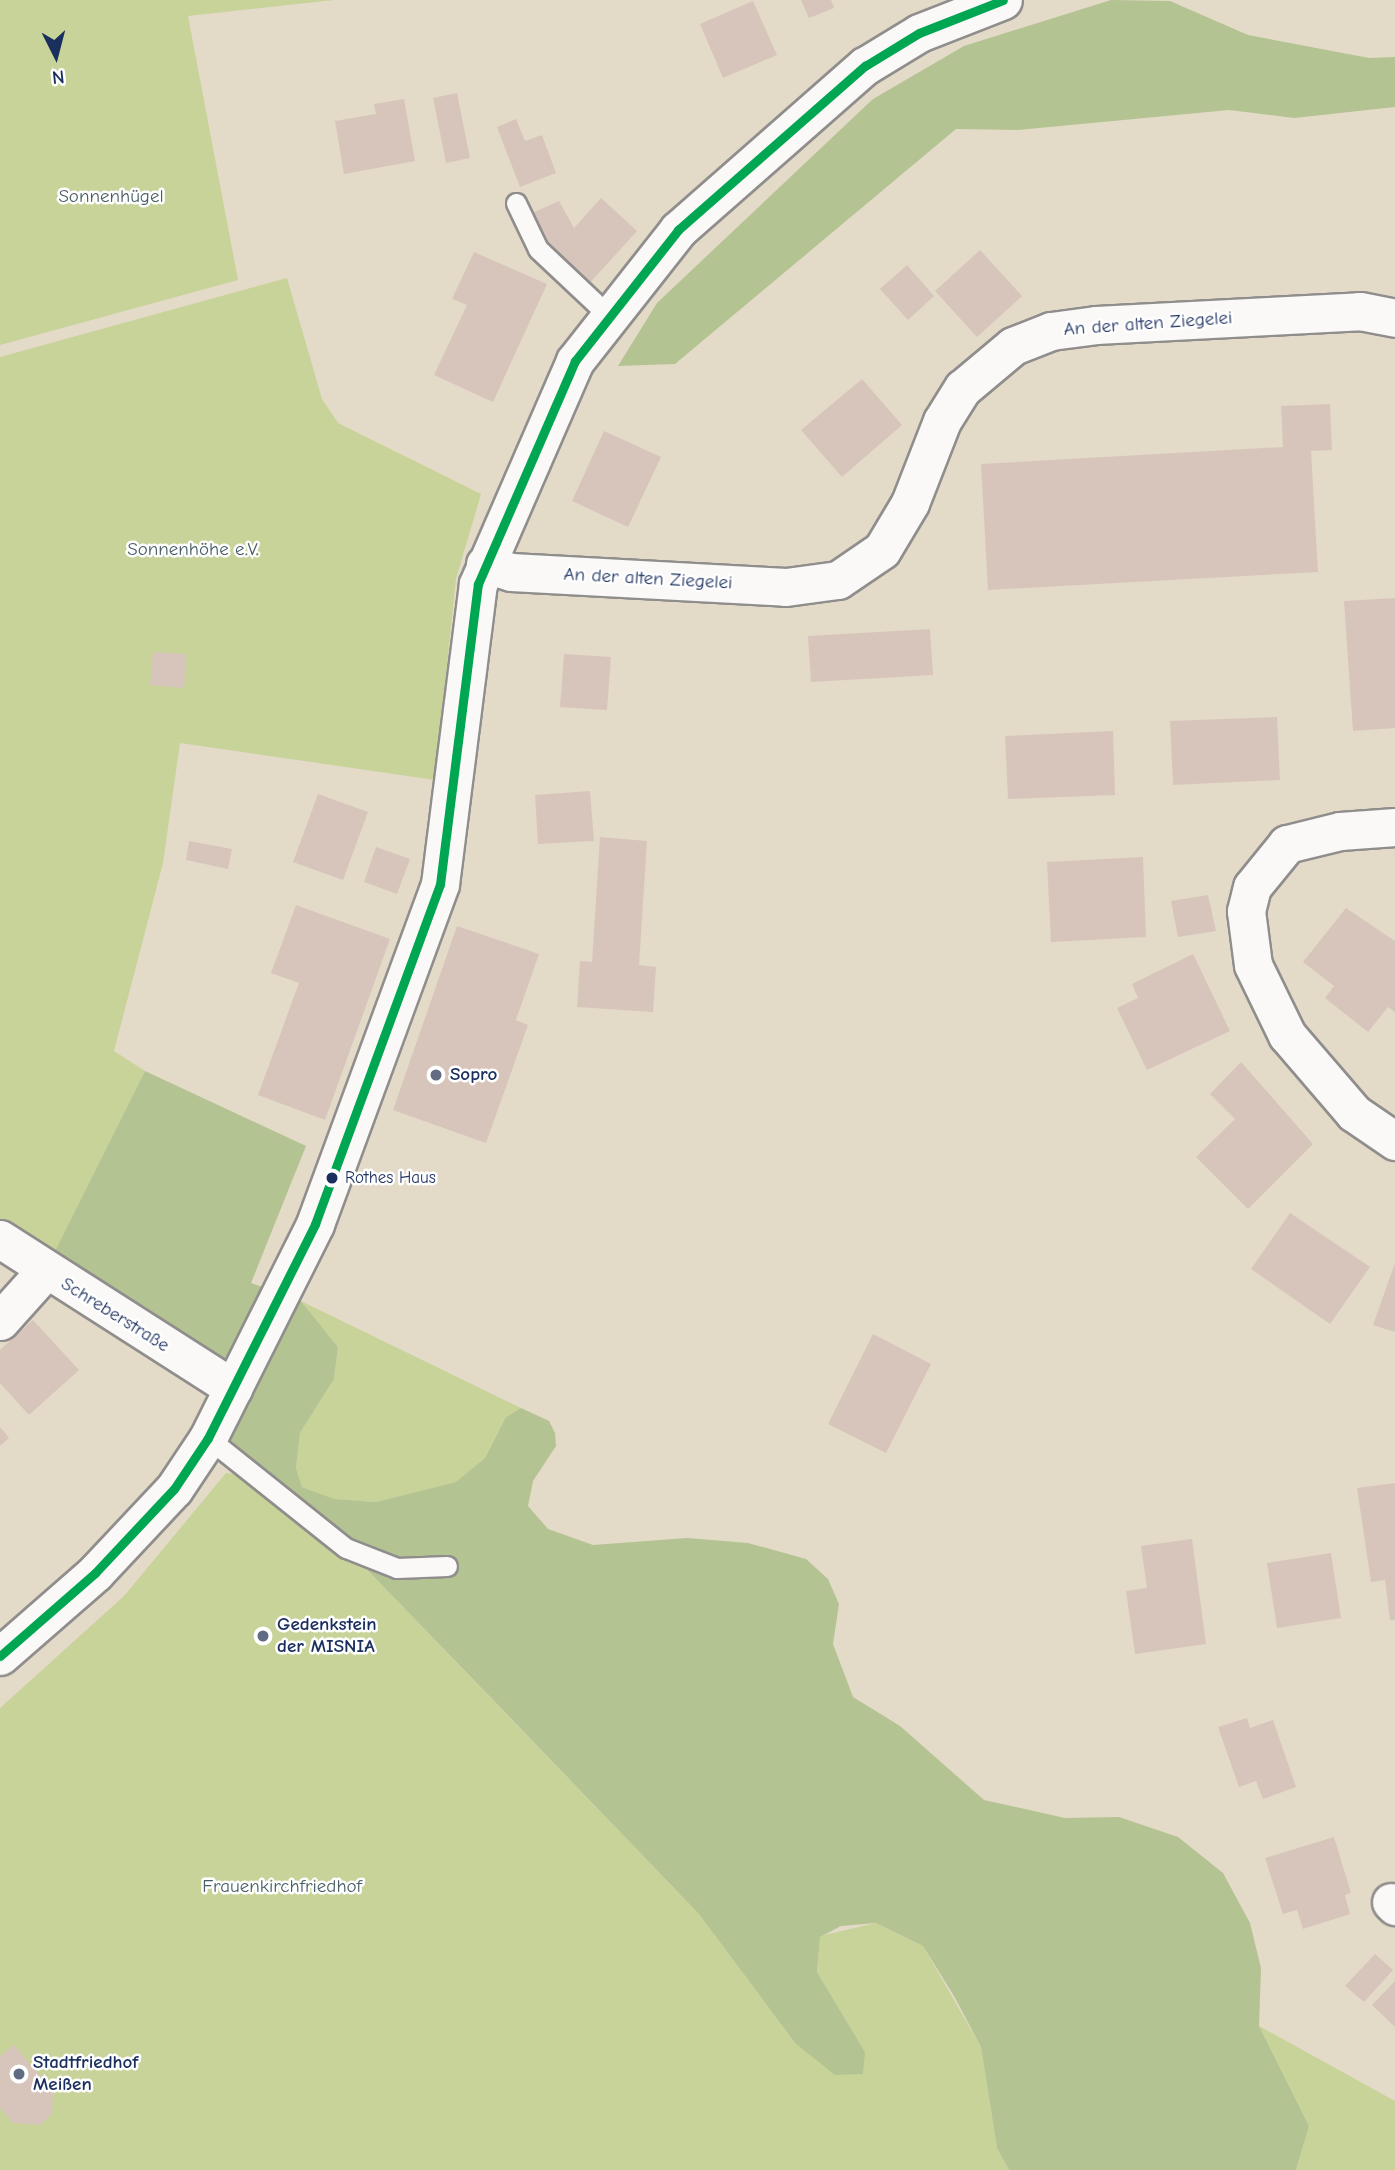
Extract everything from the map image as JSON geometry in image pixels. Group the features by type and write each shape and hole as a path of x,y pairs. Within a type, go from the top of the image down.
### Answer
{"street":[{"path":"0,1656 95,1573 174,1489 208,1438 315,1224 440,884 462,670 485,564 548,412 607,314 678,230 865,66 919,33 1003,0"},
{"name":"An der alten Ziegelei","path":"485,564 511,572 786,587 838,580 882,550 898,526 927,451 963,388 1013,346 1051,331 1360,311 1395,318"},
{"path":"1395,827 1340,831 1287,844 1252,887 1246,935 1253,965 1287,1035 1354,1113 1395,1141"},
{"name":"Schreberstraße","path":"0,1239 45,1271 233,1388"},
{"path":"0,1321 45,1271"}],"lane":[{"path":"516,203 538,249 607,314"},
{"path":"208,1438 346,1548 397,1568 447,1566"}],"green space":[{"name":"Sonnenhügel","path":"0,0 334,0 188,16 238,280 0,345"},
{"path":"1111,0 1170,1 1248,35 1369,58 1395,57 1395,107 1294,118 1229,110 1018,130 956,129 675,364 618,366 657,303 873,99 964,46"},
{"name":"Sonnenhöhe e.V.","path":"287,278 322,399 338,423 481,494 456,579 435,780 180,743 163,863 114,1051 145,1071 45,1271 0,1239 0,357"},
{"path":"145,1071 306,1146 251,1283 301,1301 338,1347 334,1379 300,1433 296,1468 302,1487 334,1499 376,1502 456,1482 485,1458 506,1417 521,1408 549,1421 555,1433 556,1446 533,1481 528,1506 548,1529 593,1545 687,1538 748,1543 806,1559 828,1579 839,1604 833,1644 853,1697 900,1726 984,1800 1065,1818 1119,1817 1178,1837 1223,1873 1250,1923 1261,1968 1259,2026 1309,2126 1296,2170 1009,2170 997,2148 981,2047 954,1996 923,1946 876,1923 841,1926 820,1937 817,1972 865,2052 863,2074 835,2075 795,2043 699,1914 346,1548 208,1438 233,1388 45,1271"},
{"path":"301,1301 521,1408 506,1417 485,1458 457,1482 376,1502 333,1499 302,1487 296,1468 300,1433 334,1379 338,1347"},
{"name":"Frauenkirchfriedhof","path":"226,1473 263,1477 346,1548 699,1914 795,2043 865,2052 817,1972 820,1936 876,1923 923,1946 981,2047 997,2148 1009,2170 0,2170 0,1708 124,1596"},
{"path":"1259,2026 1395,2101 1395,2170 1296,2170 1309,2126"}],"building":[{"path":"801,0 831,0 834,8 809,18"},
{"path":"753,1 777,55 723,78 700,24"},
{"path":"457,93 470,158 446,163 433,98"},
{"path":"404,99 415,161 344,174 335,121 376,114 374,104"},
{"path":"516,119 525,141 542,135 556,173 520,187 497,127"},
{"path":"601,198 637,231 588,285 552,253 530,214 559,201 574,228"},
{"path":"980,250 1022,296 977,337 935,291"},
{"path":"474,252 547,284 493,402 434,375 467,305 452,299"},
{"path":"907,265 934,296 908,320 880,289"},
{"path":"862,379 902,425 842,477 801,430"},
{"path":"1330,404 1332,450 1311,451 1318,572 988,590 981,464 1283,447 1281,406"},
{"path":"604,431 661,457 628,527 572,501"},
{"path":"1395,598 1395,728 1353,731 1344,601"},
{"path":"930,629 933,675 811,682 808,636"},
{"path":"153,652 186,654 184,688 150,685"},
{"path":"564,654 611,657 607,710 560,707"},
{"path":"1277,717 1280,780 1173,785 1170,721"},
{"path":"1113,731 1115,795 1008,799 1005,736"},
{"path":"590,791 594,841 538,844 535,795"},
{"path":"318,794 368,812 343,880 293,862"},
{"path":"600,837 647,841 639,965 656,967 653,1012 577,1007 580,961 592,962"},
{"path":"189,841 232,849 228,869 186,860"},
{"path":"376,847 410,859 397,894 364,882"},
{"path":"1143,857 1146,937 1051,942 1047,862"},
{"path":"1208,895 1216,931 1178,937 1171,901"},
{"path":"296,905 390,939 325,1120 258,1095 299,983 271,973"},
{"path":"1346,908 1395,941 1395,1012 1388,1007 1368,1032 1325,998 1334,986 1303,962"},
{"path":"457,926 539,954 516,1020 528,1025 486,1143 393,1110"},
{"path":"1193,954 1230,1031 1147,1070 1117,1008 1138,998 1132,984"},
{"path":"1241,1062 1313,1144 1248,1209 1196,1157 1235,1119 1210,1094"},
{"path":"1290,1213 1370,1267 1330,1324 1251,1269"},
{"path":"1395,1263 1395,1332 1373,1325"},
{"path":"33,1320 79,1370 29,1415 0,1383 0,1350"},
{"path":"873,1334 931,1364 886,1453 828,1424"},
{"path":"0,1427 9,1438 0,1446"},
{"path":"1395,1483 1395,1620 1390,1620 1385,1580 1371,1582 1357,1488"},
{"path":"1192,1539 1206,1644 1135,1654 1126,1591 1147,1588 1141,1546"},
{"path":"1331,1553 1341,1618 1277,1628 1267,1563"},
{"path":"1247,1718 1250,1728 1273,1720 1296,1787 1263,1799 1256,1781 1239,1787 1218,1727"},
{"path":"1334,1837 1351,1893 1345,1895 1350,1914 1303,1929 1297,1910 1283,1914 1265,1858"},
{"path":"1375,1954 1393,1970 1364,2002 1345,1986"},
{"path":"1395,1981 1395,2027 1372,2005"},
{"name":"Stadtfriedhof Meißen","path":"14,2045 53,2091 52,2113 41,2125 13,2123 0,2108 0,2056"}],"transit line":[{"path":"0,1656 95,1573 174,1489 208,1438 315,1224 440,884 478,584 575,361 678,230 865,66 919,33 1003,0"}],"place":[{"name":"Sopro","path":"436,1075"},
{"name":"Rothes Haus","path":"332,1178"},
{"name":"Gedenkstein der MISNIA","path":"263,1636"},
{"name":"Stadtfriedhof Meißen","path":"19,2074"}]}
